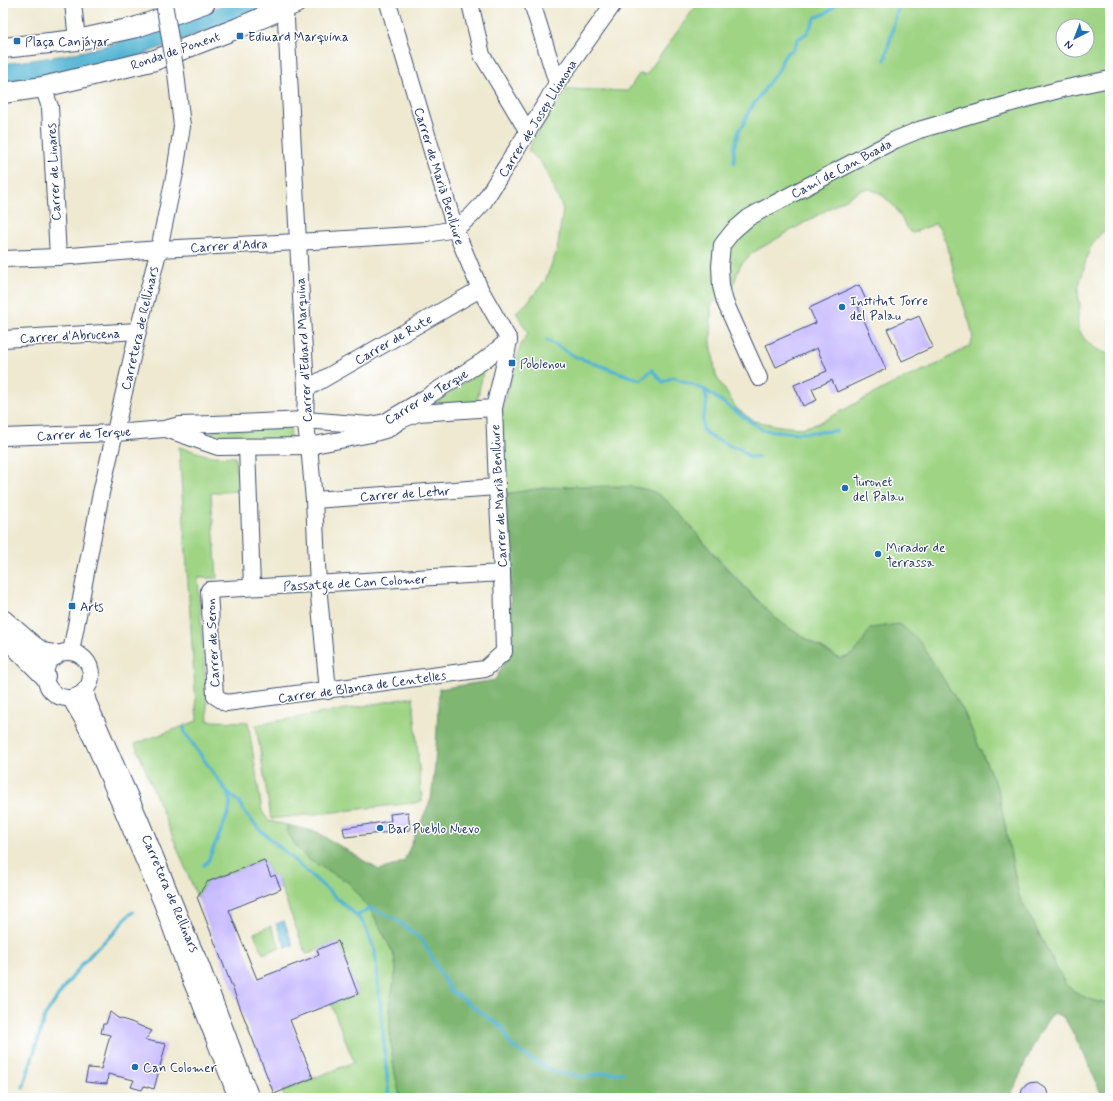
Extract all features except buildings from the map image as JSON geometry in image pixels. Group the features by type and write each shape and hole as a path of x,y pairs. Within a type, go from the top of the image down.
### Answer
{"main road":[{"path":"3,48 76,40 137,27 205,3"},
{"name":"Ronda de Ponent","path":"3,93 43,87 155,60 238,28 286,5"},
{"path":"3,620 43,653 63,654"},
{"path":"3,634 45,676"}],"street":[{"path":"73,3 76,40"},
{"name":"Carretera de Rellinars","path":"63,654 158,249 182,126 176,73 164,3"},
{"name":"Carrer de Marià Benlliure","path":"388,3 455,229 480,289 509,340 494,408 502,573 504,652"},
{"path":"470,3 482,55 528,132"},
{"path":"532,3 557,83"},
{"name":"Carrer de Josep Llimona","path":"455,229 471,216 483,203 547,102 557,83 614,3"},
{"name":"Carrer d'Eduard Marquina","path":"286,5 297,242 306,389 305,420 314,500 318,585 328,690"},
{"name":"Camí de Can Boada","path":"759,378 731,318 721,286 720,266 722,245 733,231 748,218 895,140 941,123 1062,89 1110,79"},
{"name":"Carrer de Linares","path":"43,87 50,107 58,257"},
{"name":"Carrer d'Adra","path":"3,258 58,257 158,249 427,234 455,229"},
{"name":"Carrer de Rute","path":"306,389 480,289"},
{"name":"Carrer d'Abrucena","path":"3,339 138,331"},
{"name":"Carrer de Terque","path":"3,437 115,433 180,425 305,420 370,425 385,422 425,398 483,361 509,340"},
{"name":"Carrer de Terque","path":"164,428 218,447 309,446 371,434 388,429 401,420 418,413 494,408"},
{"path":"209,444 206,438 206,433 214,424"},
{"path":"247,447 252,587"},
{"name":"Carrer de Letur","path":"314,500 497,487"},
{"name":"Passatge de Can Colomer","path":"209,590 318,585 502,573"},
{"name":"Carrer de Seron","path":"209,590 215,696"},
{"name":"Carrer de Blanca de Centelles","path":"215,696 226,703 485,669 504,652"},
{"path":"63,654 78,654 86,661 90,670 90,680 85,690 70,698 58,696 53,692 49,688 45,676 47,664 63,654"},
{"name":"Carretera de Rellinars","path":"85,690 88,702 138,815 200,963 251,1098"},
{"name":"Carretera de Rellinars","path":"70,698 94,743 162,903 186,969 237,1098"}],"green space":[{"path":"698,3 1110,3 1110,228 1098,236 1090,248 1078,291 1080,307 1078,325 1087,342 1100,351 1110,354 1110,1003 1098,1002 1086,998 1065,984 1019,896 998,790 963,710 920,642 860,647 851,655 840,659 781,623 715,555 677,511 657,494 641,489 623,487 574,486 544,488 505,494 501,415 521,344 528,333 516,312 526,304 545,281 557,251 563,209 542,164 528,150 540,128 568,89 628,91 639,74 646,75","holes":["869,189 880,193 895,207 909,231 912,233 935,224 940,229 948,248 958,288 971,327 973,339 969,346 938,364 898,381 817,424 801,428 779,426 754,421 737,409 716,376 711,342 711,305 732,288 740,266 752,253 861,190"]},
{"path":"484,369 476,405 428,408"},
{"path":"290,424 291,441 211,439 212,433 215,429"},
{"path":"179,447 210,456 235,457 238,491 211,493 217,578 198,578 208,721 248,722 262,811 269,821 287,825 287,831 298,849 309,860 348,882 373,914 391,949 394,956 396,970 390,1002 390,1032 393,1063 400,1098 285,1098 282,1091 354,1062 331,1004 358,994 338,942 306,954 276,875 271,877 264,860 207,882 197,897 135,744 197,721"},
{"path":"574,486 627,486 656,493 679,513 720,562 767,610 783,624 840,659 847,657 856,651 871,628 898,624 920,642 963,710 998,790 1019,896 1065,984 1086,998 1098,1002 1110,1003 1110,1098 1103,1098 1085,1056 1068,1024 1063,1017 1053,1013 1041,1030 1031,1051 1012,1093 1013,1098 400,1098 393,1063 390,1032 390,1002 396,970 394,956 373,914 348,882 309,860 298,849 287,831 287,825 317,832 379,870 404,861 431,799 435,765 439,689 495,680 513,648 505,494 544,488"},
{"path":"413,697 422,802 271,819 256,725"},
{"path":"271,926 280,947 263,954 254,933"}],"water":[{"path":"228,3 279,3 117,64 3,84 3,64 65,55 122,41 158,30"},
{"path":"284,921 293,945 286,948 276,924"}],"waterway":[{"path":"734,163 734,148 739,130 743,125 749,111 780,68 782,60 788,52 793,50 798,39 807,33 816,17 828,12 836,3"},
{"path":"885,60 899,3"},
{"path":"547,340 576,357 640,380 652,370 663,382 673,377 705,390 763,430 800,433 836,431"},
{"path":"705,390 707,400 703,416 703,430 711,437 733,447 740,448 749,457 758,457"},
{"path":"184,727 185,733 227,792 239,802 245,813 259,829 357,916 365,925 375,952 389,1098"},
{"path":"204,865 208,861 229,812 230,802 227,792"},
{"path":"357,916 371,908 396,919 423,941 450,990 503,1028 510,1044 529,1058 555,1072 584,1077 603,1073 623,1073"},
{"path":"23,1088 45,1016 63,989 84,962 133,912"}],"place":[{"name":"Ediuard Marquina","path":"240,36"},
{"name":"Plaça Canjáyar","path":"17,41"},
{"name":"Institut Torre del Palau","path":"842,307"},
{"name":"Poblenou","path":"512,363"},
{"name":"Turonet del Palau","path":"845,488"},
{"name":"Mirador de Terrassa","path":"878,554"},
{"name":"Arts","path":"72,606"},
{"name":"Bar Pueblo Nuevo","path":"380,828"},
{"name":"Can Colomer","path":"135,1067"}]}
